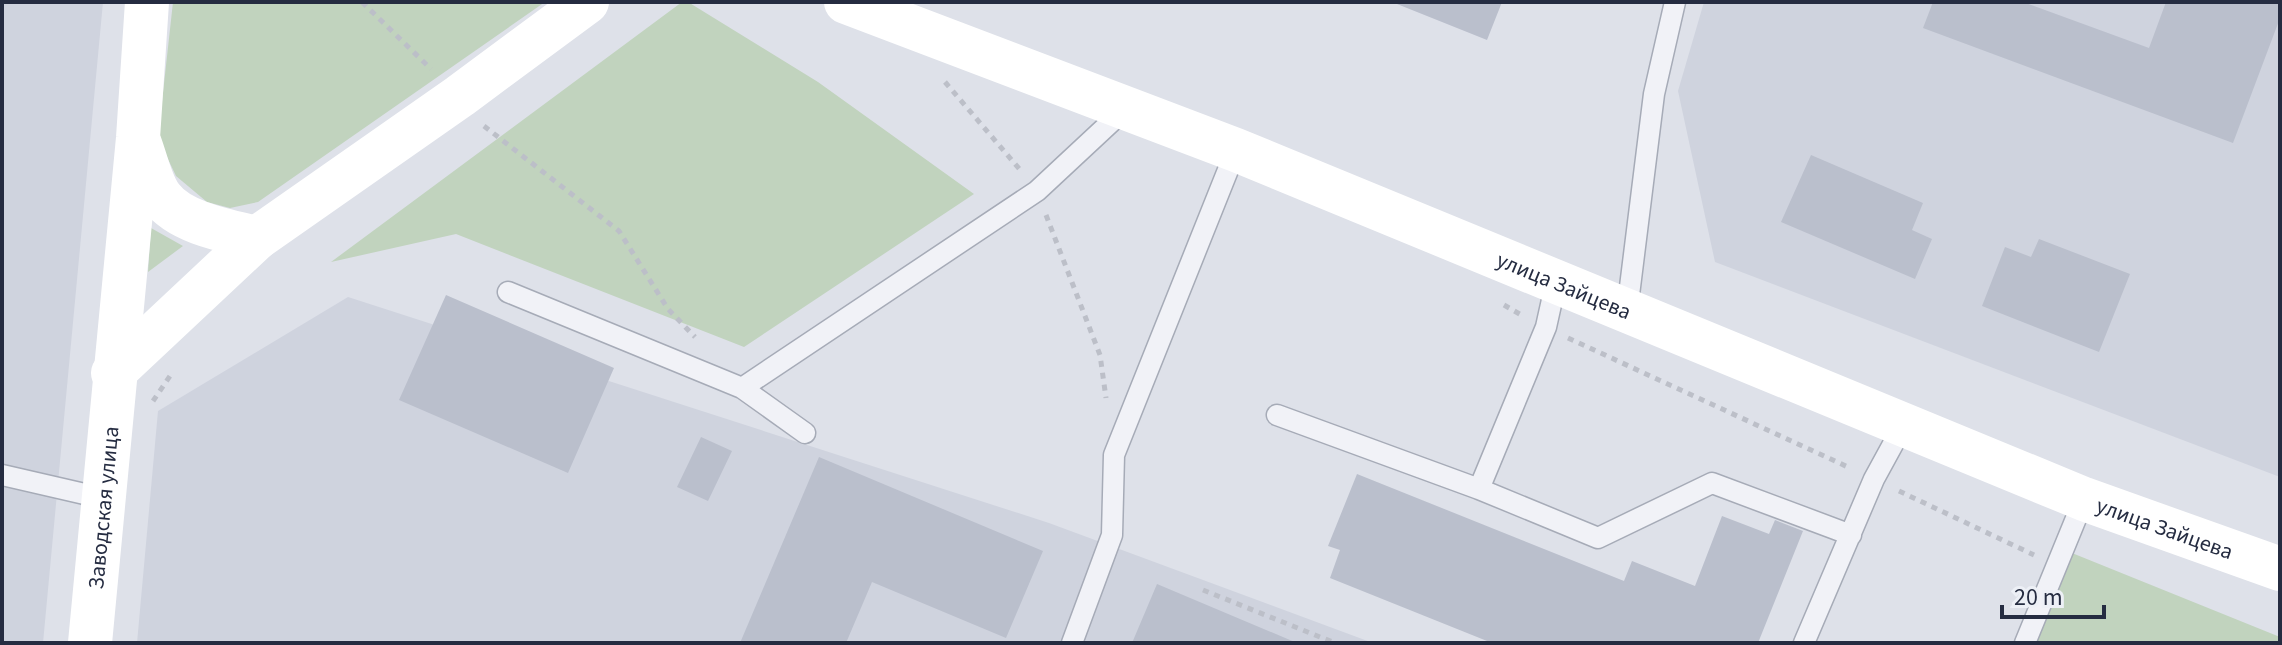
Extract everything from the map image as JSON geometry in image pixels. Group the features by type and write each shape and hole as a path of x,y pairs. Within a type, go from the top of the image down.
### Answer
{"main road":[{"name":"Заводская улица","path":"90,643 113,373 138,138 147,2"},
{"name":"улица Зайцева","path":"846,2 1236,150 2084,499 2280,569"},
{"path":"113,373 257,238 471,119 574,8"},
{"path":"138,138 161,197 182,213 217,228 257,238"}],"lane":[{"path":"1627,311 1654,94 1675,2"},
{"path":"742,388 1037,191 1124,110"},
{"path":"1072,643 1112,535 1114,455 1236,150"},
{"path":"1479,489 1546,327 1556,282"},
{"path":"508,292 742,388 805,433"},
{"path":"1277,415 1479,489 1598,538 1712,483 1851,535"},
{"path":"1804,643 1874,479 1904,424"},
{"path":"2,475 102,498"},
{"path":"2025,643 2084,499"}],"path":[{"path":"362,2 471,119 619,231 668,309 700,343"},
{"path":"1492,299 2057,566"},
{"path":"151,404 176,367"},
{"path":"1203,590 1335,643"}],"shaded area":[{"path":"2,2 103,2 43,643 2,643"},
{"path":"1704,2 2280,2 2280,477 1715,262 1678,91"},
{"path":"348,297 1049,523 1373,643 137,643 158,411"}],"green space":[{"path":"173,2 545,2 258,202 230,208 207,202 176,176 158,138"},
{"path":"682,2 688,2 818,82 974,194 744,347 456,234 331,262"},
{"path":"151,228 183,246 148,272"},
{"path":"2067,551 2280,637 2280,643 2036,643"}],"building":[{"path":"1392,2 1502,2 1487,40"},
{"path":"1933,2 2023,2 2149,48 2166,2 2280,2 2280,18 2233,143 1923,28"},
{"path":"1811,155 1923,203 1912,230 1932,239 1915,279 1781,222"},
{"path":"2039,239 2130,274 2099,352 1982,306 2005,247 2031,257"},
{"path":"446,295 614,368 568,473 399,400"},
{"path":"701,437 732,451 708,501 677,487"},
{"path":"819,457 1043,551 1006,638 872,582 846,643 740,643"},
{"path":"1357,474 1624,581 1632,561 1695,586 1722,516 1769,534 1775,520 1803,531 1758,643 1492,643 1330,578 1340,550 1328,546"},
{"path":"1157,584 1297,643 1132,643"}]}
